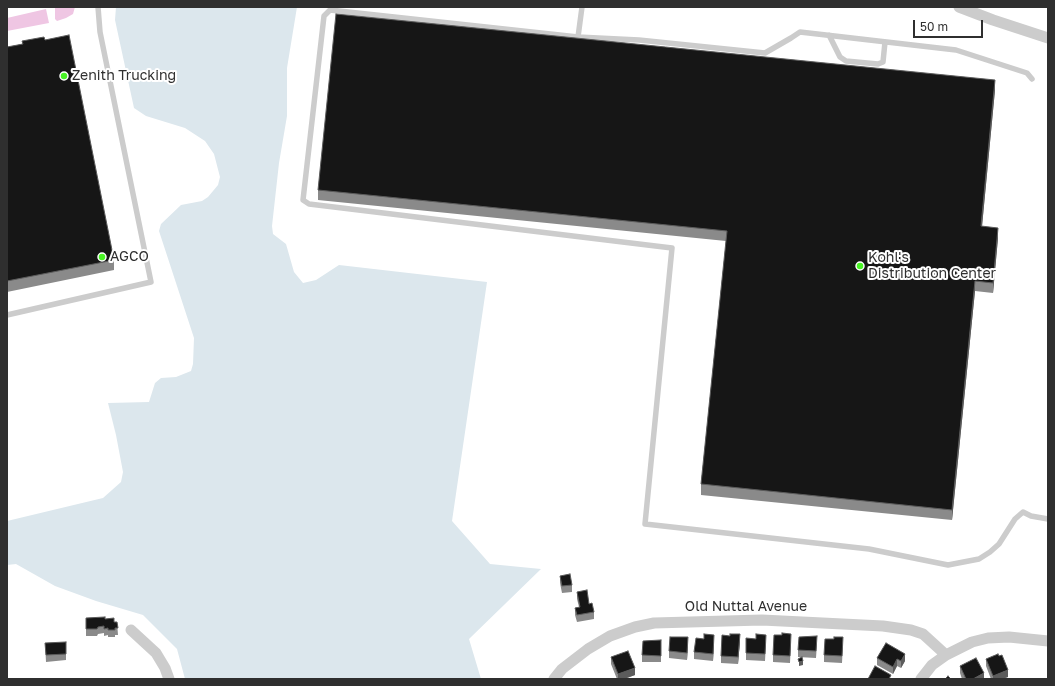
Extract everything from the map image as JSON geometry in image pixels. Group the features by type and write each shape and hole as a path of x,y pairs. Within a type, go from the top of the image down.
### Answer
{"street":[{"path":"959,7 1048,38"},
{"name":"Old Nuttal Avenue","path":"554,679 562,669 588,649 610,636 635,627 654,623 762,620 883,626 911,630 923,634 946,655"},
{"path":"131,630 156,653 165,668 169,679"},
{"path":"921,679 932,665 946,655 972,642 988,638 1009,637 1048,641"}],"lane":[{"path":"7,315 152,282 100,32 98,7"},
{"path":"578,37 582,7"},
{"path":"1032,79 1027,74 956,50 800,32 765,53 639,40 578,37 330,10 324,16 304,200 309,204 672,248 645,524 869,549 948,565 979,558 990,552 999,544 1015,519 1023,512 1031,516 1048,519"},
{"path":"829,35 840,57 846,61 878,64 882,62 885,42"}],"shaded area":[{"path":"55,7 75,7 73,14 57,21 55,19"},
{"path":"116,7 297,7 287,68 287,116 279,163 272,226 273,234 286,244 294,272 303,283 316,280 339,265 487,282 452,521 490,564 541,569 469,639 481,679 185,679 177,649 143,615 96,601 55,586 16,564 7,565 7,521 103,498 121,482 123,472 108,403 149,402 155,383 161,378 176,377 191,371 193,364 194,338 159,231 161,224 181,205 202,201 208,197 218,185 220,177 214,154 205,141 185,128 146,116 134,108 115,20"},
{"path":"46,9 49,23 7,31 7,18"}],"building":[{"name":"Kohl's Distribution Center","path":"336,14 995,80 981,226 998,228 993,283 975,281 952,510 701,484 727,231 318,190"},
{"path":"69,35 114,260 7,281 7,47 23,44 22,41 44,37 45,40"},
{"path":"570,574 572,585 562,586 560,576"},
{"path":"587,590 589,604 592,603 594,612 577,615 575,608 580,607 577,592"},
{"path":"105,617 105,619 114,618 114,622 117,622 118,628 115,628 115,630 108,630 108,628 104,629 104,626 98,627 97,629 86,629 86,618"},
{"path":"782,633 791,634 790,656 773,655 774,635 782,635"},
{"path":"704,634 714,635 713,654 694,652 696,638 704,639"},
{"path":"730,634 740,634 738,657 721,656 722,635 730,636"},
{"path":"756,634 766,635 765,654 746,653 746,638 756,639"},
{"path":"817,636 816,651 798,650 799,637"},
{"path":"670,637 688,637 687,653 669,651"},
{"path":"834,637 843,637 842,656 824,655 825,639 834,639"},
{"path":"661,640 661,656 642,655 643,641"},
{"path":"66,642 66,654 46,655 45,643"},
{"path":"886,643 905,654 901,661 897,659 893,667 877,658"},
{"path":"628,651 635,668 618,674 611,657"},
{"path":"998,654 999,656 1002,655 1008,670 993,676 986,659"},
{"path":"802,657 803,661 799,662 798,659"},
{"path":"976,658 984,673 973,679 966,679 960,666"},
{"path":"875,666 891,675 889,679 868,679"}],"place":[{"name":"Zenith Trucking","path":"64,76"},
{"name":"AGCO","path":"102,257"},
{"name":"Kohl's Distribution Center","path":"860,266"}]}
